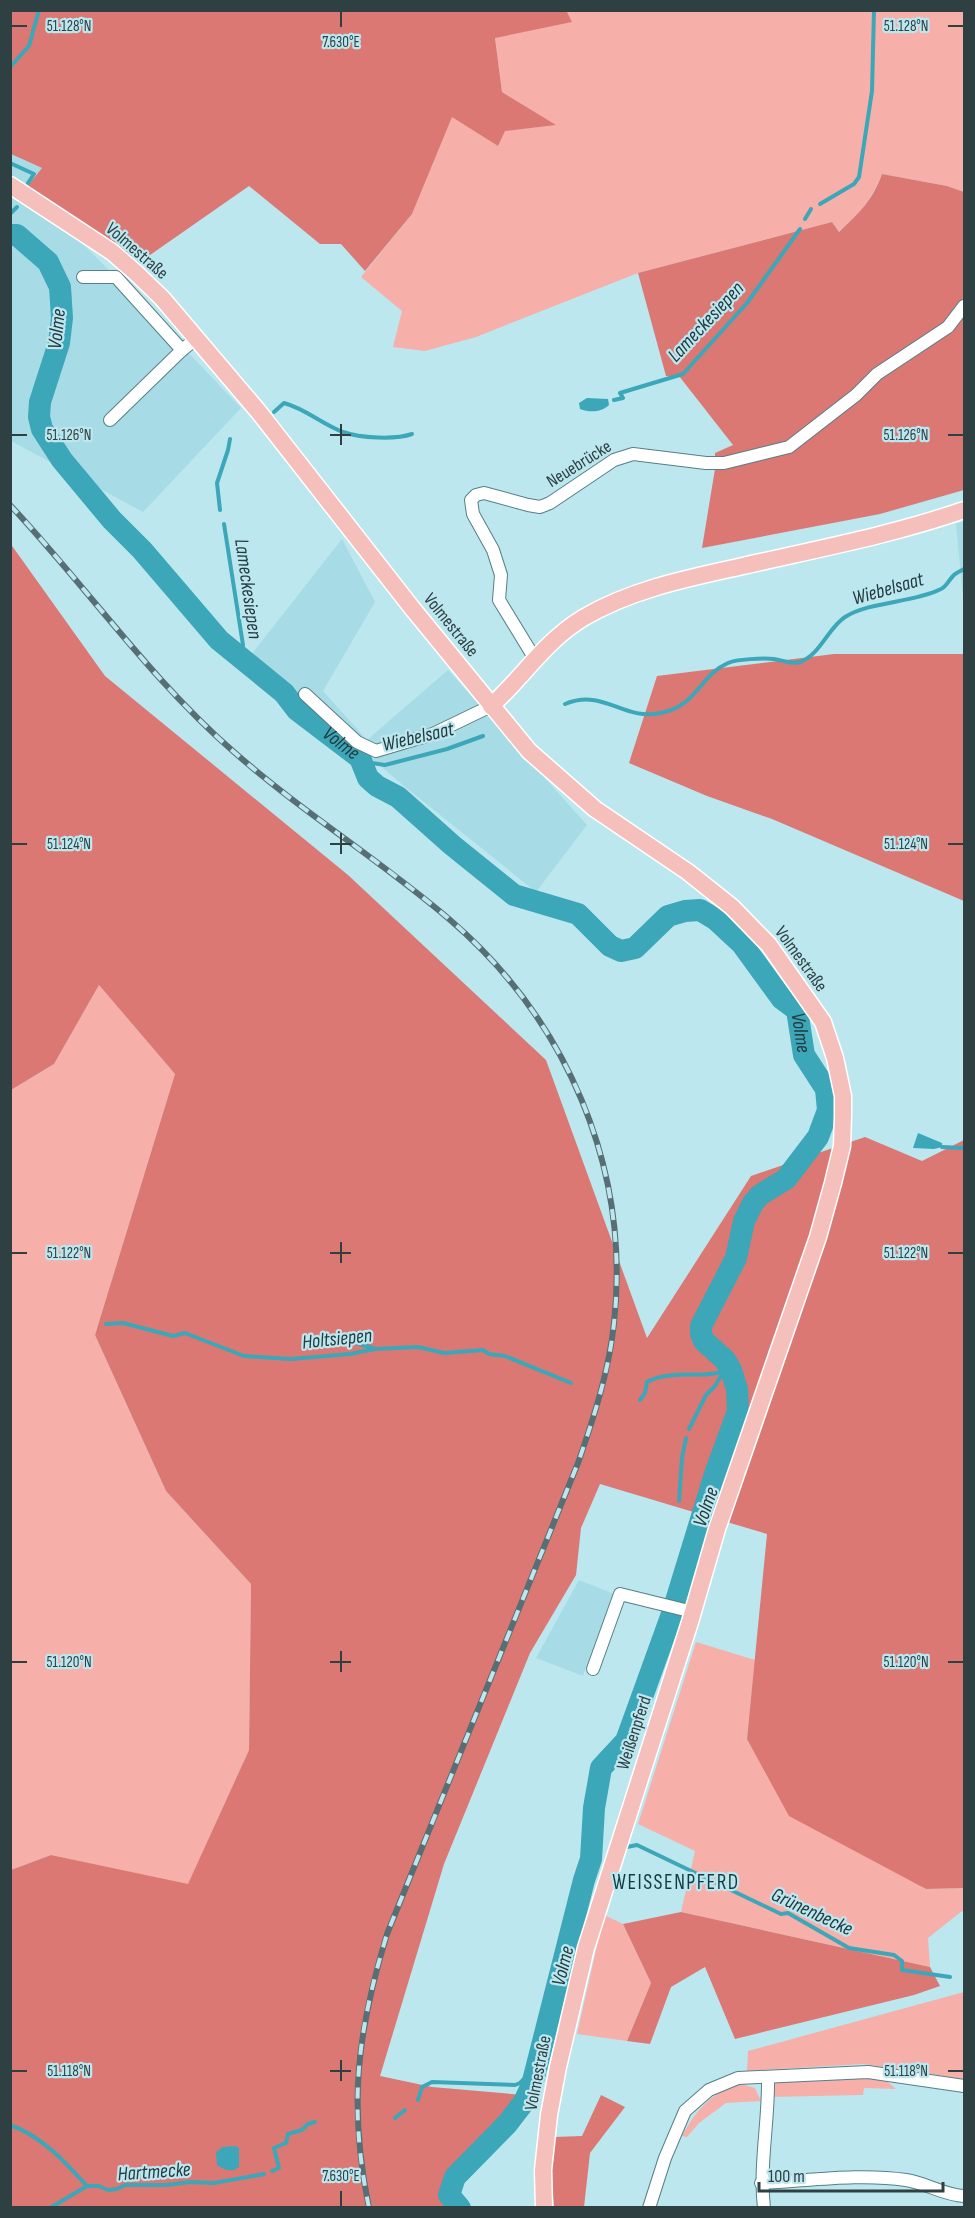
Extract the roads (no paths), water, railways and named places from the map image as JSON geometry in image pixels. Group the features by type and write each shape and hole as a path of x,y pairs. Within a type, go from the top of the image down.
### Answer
{"main road":[{"name":"Volmestraße","path":"10,184 84,232 128,265 162,298 258,411 296,462 529,751 595,809 688,872 732,907 770,945 823,1022 835,1058 843,1096 842,1146 818,1237 717,1528"},
{"path":"491,706 546,646 584,618 658,586 917,526 964,510"},
{"name":"Weißenpferd","path":"586,1948 688,1610 717,1528"},
{"name":"Volmestraße","path":"544,2208 543,2170 549,2115 586,1948"}],"street":[{"path":"82,277 116,277 182,350"},
{"name":"Neuebrücke","path":"535,659 499,600 501,575 493,550 473,514 471,500 476,495 484,493 540,507 550,503 614,460 633,454 724,463 789,447 856,395 877,374 948,327 964,306"},
{"path":"110,420 197,338"},
{"path":"305,694 357,742 376,751 433,734 491,706"},
{"path":"593,1669 620,1594 688,1610"},
{"path":"649,2208 665,2158 685,2111 709,2090 724,2082 738,2078 868,2072 964,2086"},
{"path":"764,2208 761,2183 768,2077"},
{"path":"761,2183 857,2178 905,2180 954,2196 964,2196"}],"water":[{"path":"587,398 608,399 609,405 596,411 580,409 579,403"},
{"path":"918,1133 942,1143 942,1147 913,1148"},
{"path":"223,2147 239,2148 239,2167 228,2170 217,2165 216,2152"}],"waterway":[{"path":"10,67 29,46 39,10"},
{"name":"Lameckesiepen","path":"820,204 854,184 859,177 872,91 874,10"},
{"path":"10,163 34,174 28,183"},
{"path":"10,214 17,207"},
{"name":"Lameckesiepen","path":"805,219 811,209"},
{"name":"Lameckesiepen","path":"614,400 623,398 620,393 683,374 747,303 800,229"},
{"name":"Volme","path":"10,235 17,235 48,262 60,287 62,318 59,343 40,402 39,417 42,429 62,460 112,520 142,550 219,640 284,693 297,710 360,758 368,778 377,786 398,797 452,845 514,895 578,914 610,946 621,951 635,948 668,916 700,910 715,919 742,944 782,999 797,1010 804,1055 826,1089 828,1110 818,1137 786,1179 760,1195 753,1203 744,1221 736,1258 701,1326 704,1341 725,1360 731,1370 737,1389 738,1411 715,1474 672,1614 626,1741 601,1768 594,1808 591,1859 532,2085 524,2102 507,2124 455,2177 449,2195 460,2208"},
{"name":"Lameckesiepen","path":"274,412 284,403 300,409 335,429 350,434 387,438 412,434"},
{"name":"Lameckesiepen","path":"220,510 217,483 230,439"},
{"name":"Lameckesiepen","path":"224,524 243,645 239,657"},
{"name":"Wiebelsaat","path":"565,704 579,700 591,700 635,713 647,714 673,709 683,704 711,675 728,663 764,659 800,662 813,654 845,617 867,608 930,594 943,588 953,576 964,569"},
{"name":"Wiebelsaat","path":"360,758 385,765 447,749 483,736"},
{"path":"942,1147 964,1148"},
{"name":"Holtsiepen","path":"106,1324 123,1323 173,1336 185,1333 244,1356 291,1359 350,1354 375,1349 418,1347 444,1353 483,1350 489,1354 505,1356 571,1383"},
{"path":"351,1341 375,1349"},
{"name":"Holtsiepen","path":"640,1400 645,1393 647,1382 657,1378 712,1374 730,1368"},
{"path":"689,1429 706,1395 715,1386 723,1372"},
{"path":"679,1501 686,1438"},
{"name":"Grünenbecke","path":"592,1831 598,1832"},
{"name":"Grünenbecke","path":"627,1847 637,1845 781,1914 788,1913 849,1948 894,1955 902,1961 902,1970 950,1977"},
{"name":"Hartmecke","path":"418,2100 422,2087 432,2082 515,2085 536,2067"},
{"name":"Hartmecke","path":"395,2118 405,2110"},
{"name":"Hartmecke","path":"272,2171 279,2168 274,2148 286,2143 288,2134 302,2130 308,2124 315,2122"},
{"path":"10,2125 43,2143 87,2186"},
{"name":"Hartmecke","path":"50,2208 87,2186 99,2186 108,2190 125,2185 214,2183 264,2174"}],"railway":[{"path":"10,505 146,663 203,724 260,774 423,897 490,959 527,1003 557,1050 582,1100 600,1153 612,1209 617,1265 614,1323 609,1359 595,1411 578,1463 387,1934 377,1970 363,2037 359,2070 359,2136 369,2208"}],"district":[{"name":"WEISSENPFERD","path":"676,1882"}]}
